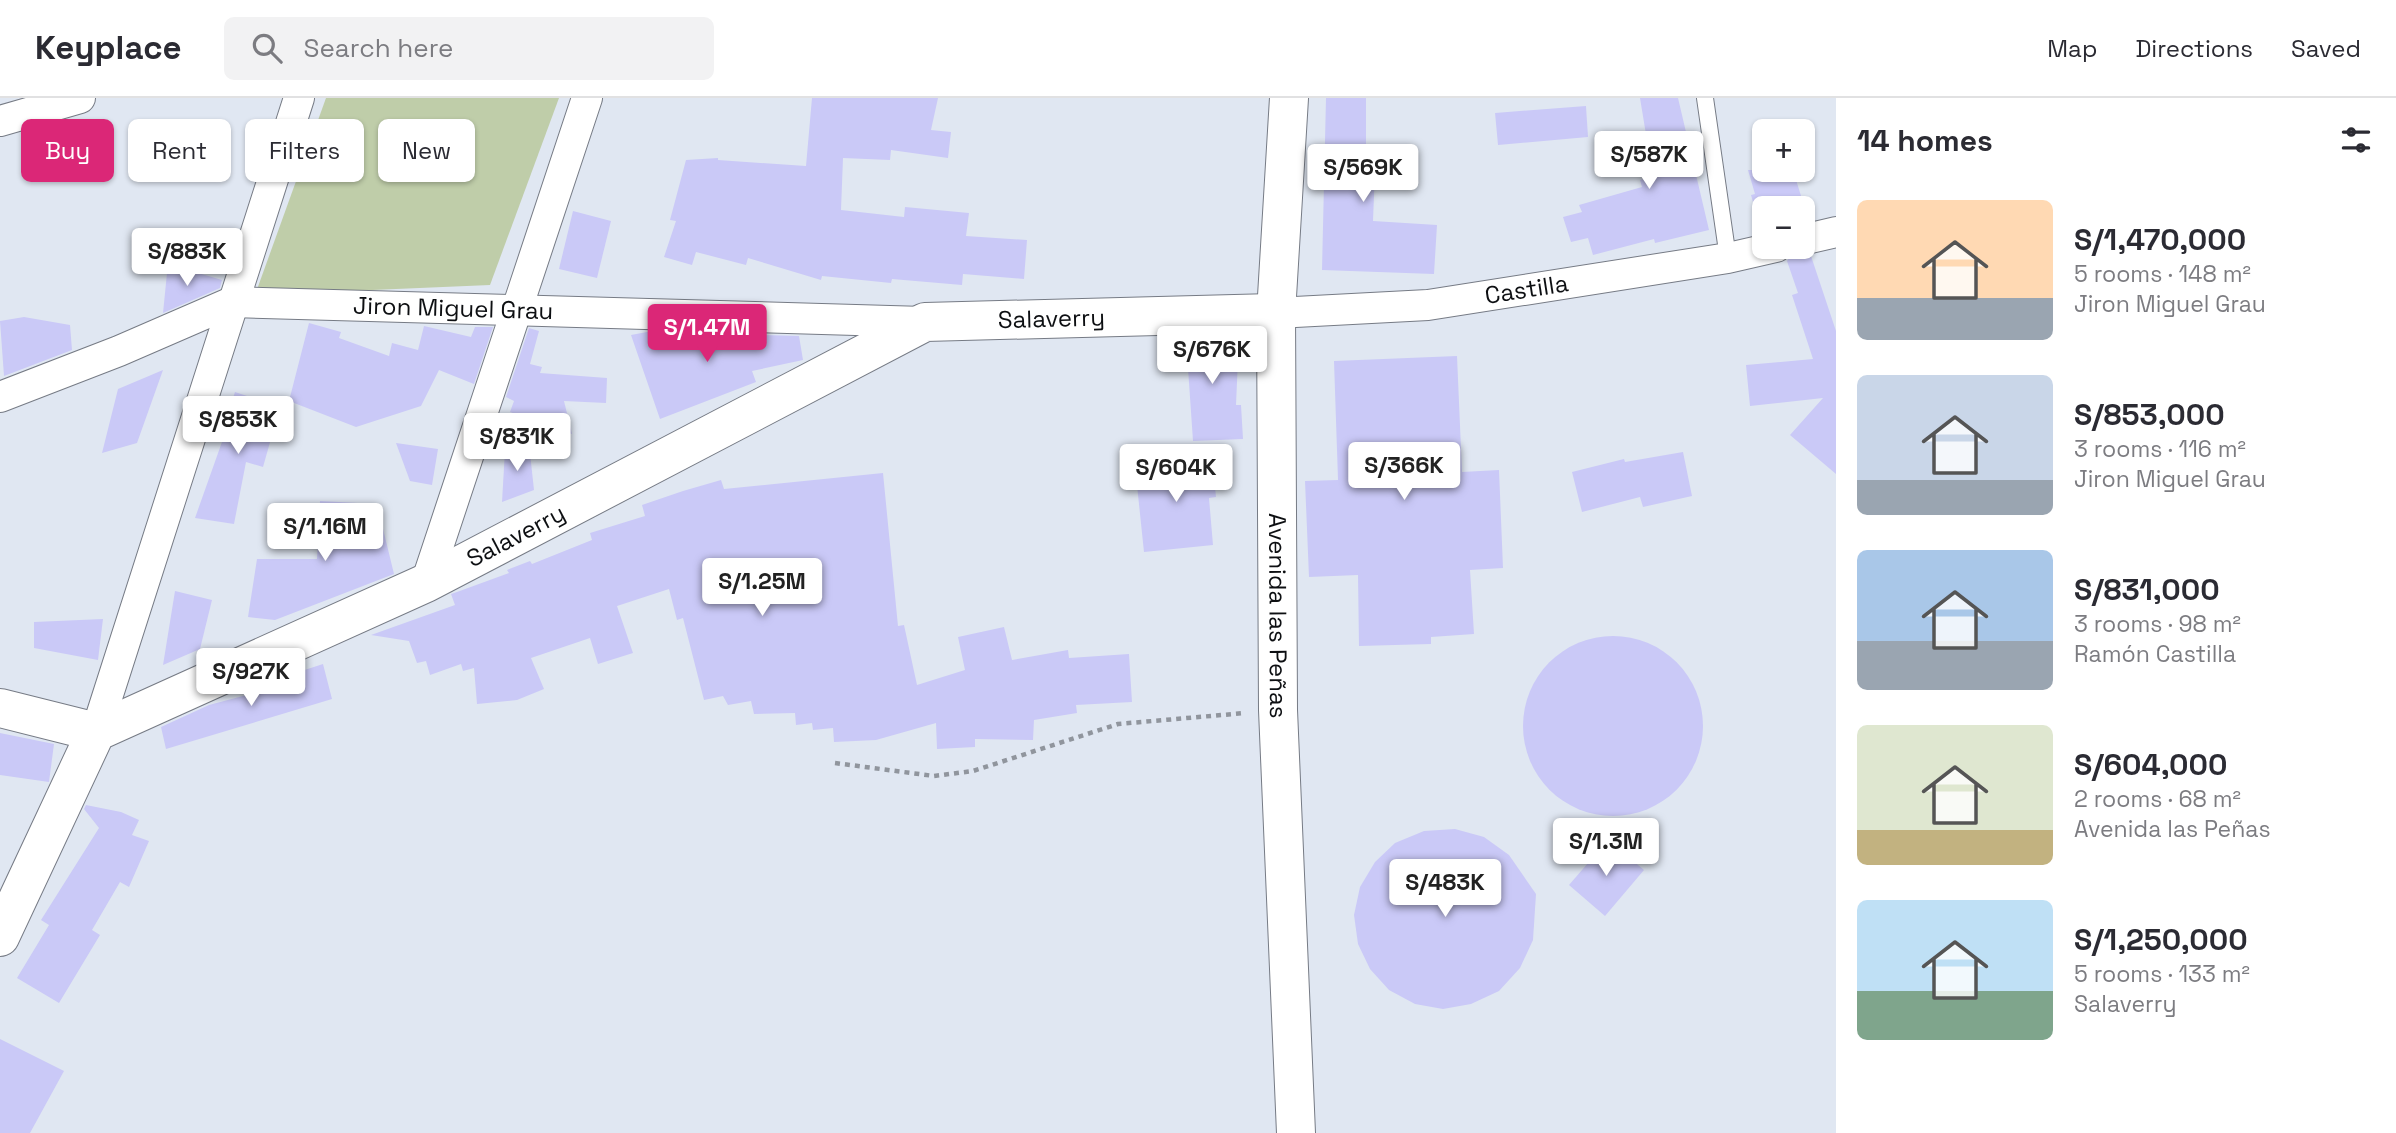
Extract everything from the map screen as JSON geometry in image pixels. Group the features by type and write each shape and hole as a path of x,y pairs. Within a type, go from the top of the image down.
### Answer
{"street":[{"path":"0,121 80,98"},
{"path":"0,937 96,732 299,98"},
{"path":"426,583 515,308 587,98"},
{"name":"Avenida las Peñas","path":"1289,98 1276,313 1278,710 1296,1133"},
{"path":"1815,237 1836,232"},
{"name":"Castilla","path":"1276,313 1428,305 1752,252"},
{"name":"Jiron Miguel Grau","path":"0,397 119,351 232,302 515,308 925,322"},
{"name":"Salaverry","path":"96,732 426,583 925,322 1276,313"},
{"path":"0,708 96,732"}],"lane":[{"path":"1705,98 1728,258"}],"path":[{"path":"835,763 934,776 973,772 1118,724 1278,710"}],"green space":[{"path":"326,98 559,98 490,285 255,295 296,182 364,182 364,119 318,119"}],"building":[{"path":"812,98 938,98 931,130 951,132 948,158 891,150 890,160 843,158 841,210 904,217 905,207 969,213 966,236 1027,240 1024,279 963,274 962,285 892,279 891,283 822,276 821,280 748,258 746,265 696,252 692,265 664,257 676,221 670,220 686,160 718,158 806,166"},
{"path":"1326,98 1366,98 1366,145 1376,145 1373,221 1437,225 1434,274 1322,270"},
{"path":"1640,98 1678,98 1709,230 1655,243 1654,239 1593,255 1588,238 1571,242 1563,217 1582,212 1579,205 1642,187 1640,180 1653,177"},
{"path":"1586,106 1588,137 1498,145 1495,113"},
{"path":"1748,170 1752,170 1752,182 1797,182 1801,196 1752,196 1752,198 1751,195 1755,194"},
{"path":"573,211 611,221 597,278 559,269"},
{"path":"1812,259 1836,331 1836,474 1790,435 1823,398 1750,406 1746,365 1813,359 1792,295 1798,293 1787,261"},
{"path":"167,273 198,273 222,280 220,288 163,313"},
{"path":"24,317 70,325 72,350 4,376 0,321"},
{"path":"309,323 341,332 339,338 389,356 392,343 418,350 424,326 471,337 475,327 493,327 474,384 439,370 421,406 356,427 289,401"},
{"path":"529,328 539,331 530,364 542,367 540,373 607,378 606,403 564,401 572,434 510,412 514,401 506,397"},
{"path":"671,332 671,335 687,333 799,336 803,360 752,371 756,382 660,419 631,335"},
{"path":"1239,336 1236,405 1241,405 1243,439 1193,441 1188,368 1175,367 1176,337"},
{"path":"1457,356 1462,472 1499,470 1503,568 1470,570 1474,634 1431,637 1431,644 1359,646 1358,575 1309,577 1305,481 1338,480 1334,361"},
{"path":"163,370 137,443 102,453 118,389"},
{"path":"235,392 280,407 263,467 246,462 234,524 195,518 228,425 224,425"},
{"path":"396,443 438,449 432,485 410,481"},
{"path":"529,444 534,490 502,502 505,450"},
{"path":"1683,452 1692,496 1643,507 1640,497 1582,512 1572,472 1624,459 1625,462"},
{"path":"1212,458 1216,497 1209,498 1213,545 1144,552 1135,466"},
{"path":"883,473 898,626 904,625 917,685 965,670 958,637 1004,627 1012,660 1068,650 1069,658 1129,654 1132,702 1076,705 1077,713 1034,720 1033,740 975,739 975,747 937,749 936,723 876,740 834,742 833,728 813,730 812,723 796,725 795,713 754,714 751,701 728,705 723,696 704,700 683,618 677,620 669,589 617,606 633,653 598,664 590,638 531,658 544,689 517,700 477,704 474,668 463,671 461,664 430,675 426,661 417,663 409,641 371,635 455,605 451,594 509,573 507,570 530,561 532,564 592,540 590,533 645,516 642,505 683,491 721,480 724,489"},
{"path":"320,501 377,504 394,574 275,620 248,617 257,559 317,559"},
{"path":"175,591 212,600 200,649 163,665"},
{"path":"103,619 98,660 34,648 34,622"},
{"path":"1613,636 1647,643 1677,662 1696,692 1703,726 1696,760 1677,790 1647,809 1613,816 1579,809 1549,790 1530,760 1523,726 1530,692 1549,662 1579,643"},
{"path":"323,664 332,699 166,749 161,727 209,705 280,686 277,679"},
{"path":"0,733 54,744 49,782 0,775"},
{"path":"86,805 121,812 139,820 132,835 149,841 129,887 120,882 92,930 100,935 59,1003 17,978 49,925 41,920 99,828 84,809"},
{"path":"1455,829 1484,837 1509,855 1536,894 1533,940 1520,968 1499,991 1471,1004 1443,1009 1415,1004 1389,990 1370,969 1358,944 1354,915 1360,887 1375,862 1395,843 1424,831"},
{"path":"1608,840 1644,870 1605,916 1569,885"},
{"path":"0,1039 64,1071 30,1133 0,1133"}]}
